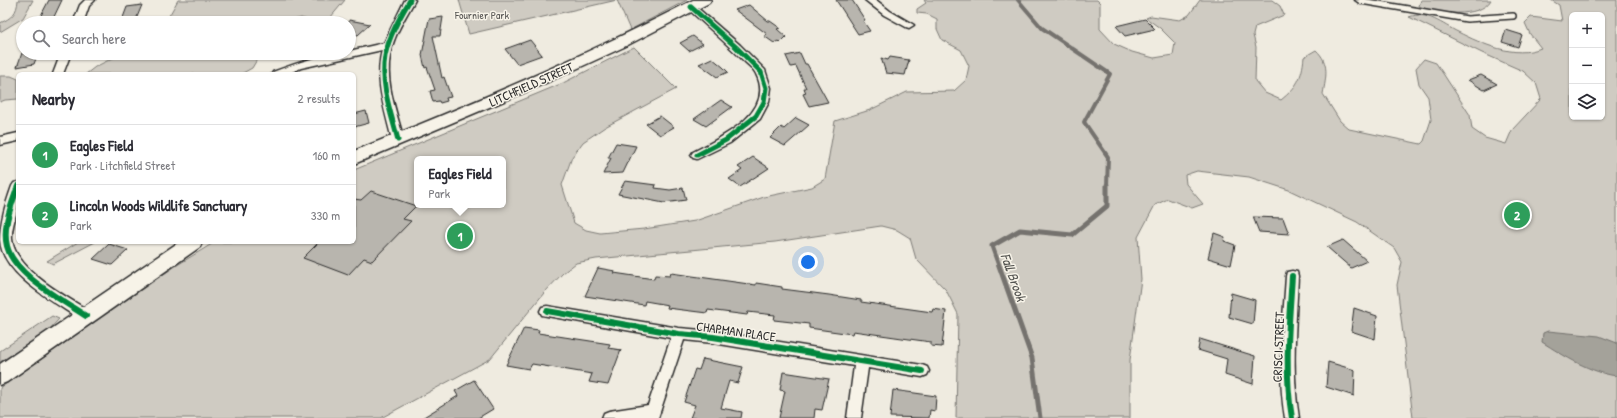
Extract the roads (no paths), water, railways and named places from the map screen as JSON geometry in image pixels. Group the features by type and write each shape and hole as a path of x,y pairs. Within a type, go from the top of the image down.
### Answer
{"main road":[{"name":"LITCHFIELD STREET","path":"356,157 600,53 697,4"},
{"path":"0,376 190,244"}],"street":[{"path":"81,16 85,5 90,0"},
{"path":"398,140 386,89 384,73 385,57 388,45 410,0"},
{"path":"870,0 887,13 909,25"},
{"path":"697,4 761,72 766,88 764,102 756,116 726,140 697,155"},
{"path":"356,52 388,45"},
{"path":"59,72 63,60"},
{"path":"282,72 298,66 324,60"},
{"path":"0,141 16,137"},
{"path":"16,192 9,215 6,236 7,248 12,258 34,280 86,316"},
{"name":"CRISCI STREET","path":"1292,276 1287,369 1288,400 1292,418"},
{"name":"CHAPMAN PLACE","path":"547,311 679,334 713,337 922,371"},
{"name":"CHAPMAN PLACE","path":"609,418 652,414 679,334"},
{"path":"854,418 862,362"}],"lane":[{"path":"1360,0 1467,19 1513,16"}],"waterway":[{"name":"Fall Brook","path":"1018,0 1042,28 1110,74 1084,122 1108,157 1107,186"},
{"name":"Fall Brook","path":"1040,418 1032,358 992,246 1020,230 1072,235 1107,206 1107,186"}],"place":[{"name":"Lincoln Woods Wildlife Sanctuary","path":"1517,215"},
{"name":"Eagles Field","path":"460,236"}],"park label":[{"name":"Fournier Park","path":"482,15"}]}
